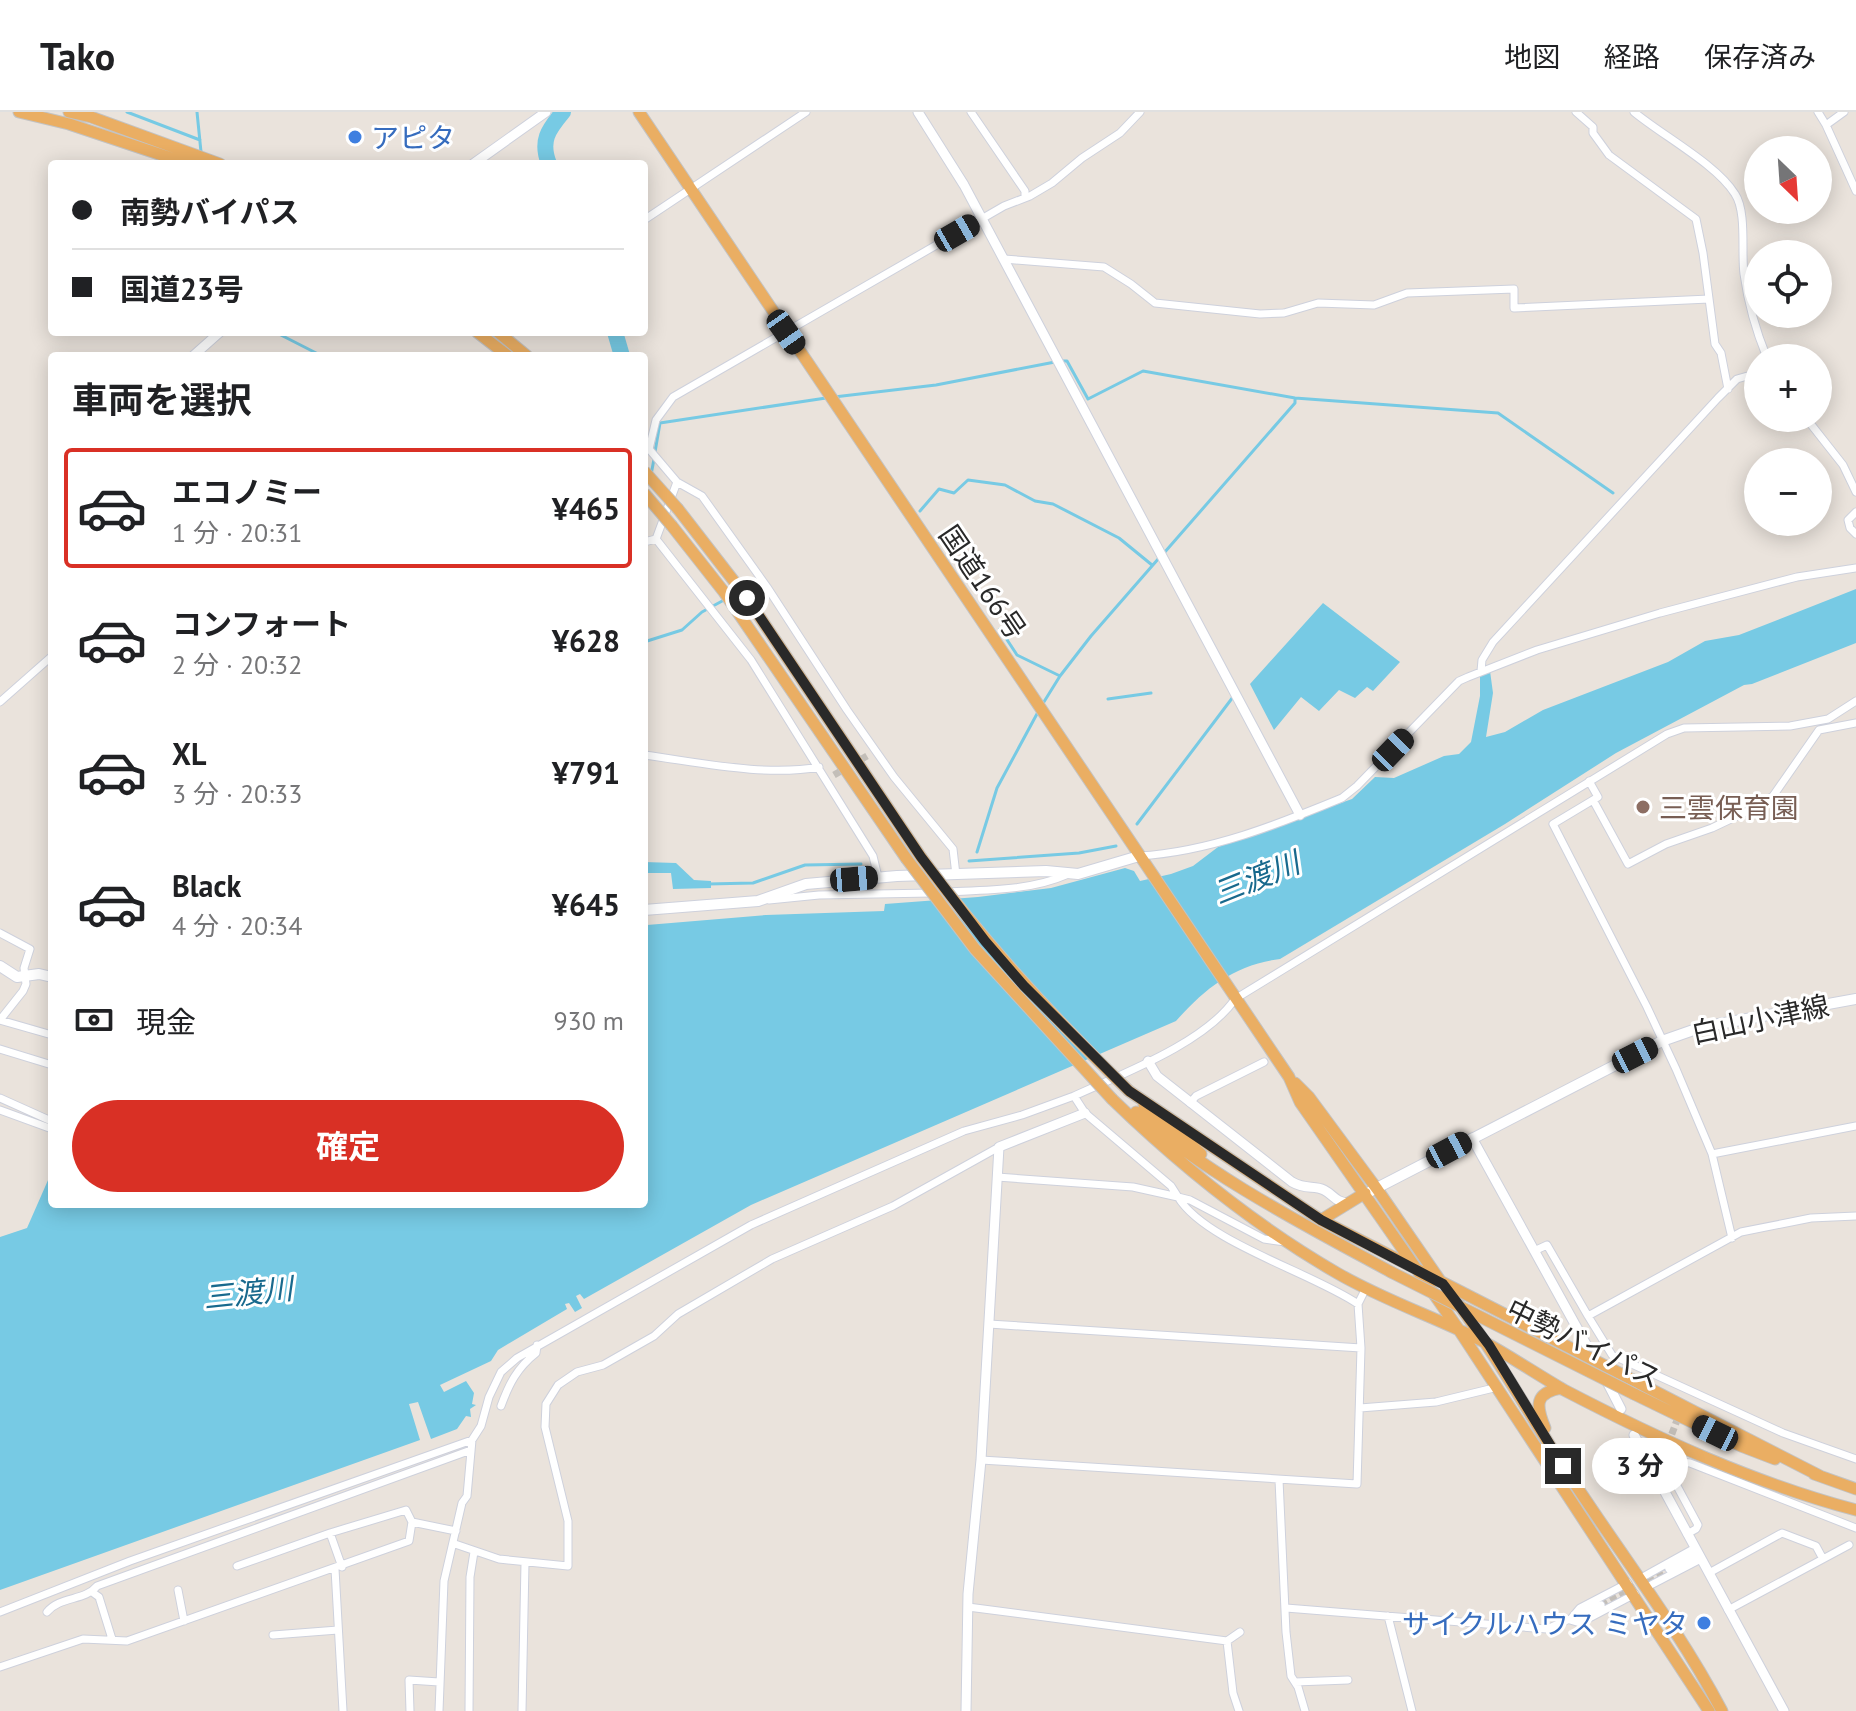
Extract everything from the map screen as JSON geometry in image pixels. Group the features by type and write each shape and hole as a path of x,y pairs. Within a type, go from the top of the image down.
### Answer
{"highway":[{"path":"19,112 191,159 211,160"},
{"path":"69,112 191,159"},
{"name":"国道166号","path":"639,112 1235,999 1289,1077 1309,1097 1489,1345 1563,1466"},
{"path":"482,336 503,352"},
{"path":"503,336 522,352"},
{"path":"648,475 747,598 921,857 985,941 1024,986 1129,1091 1324,1218 1443,1284 1820,1476"},
{"name":"中勢バイパス","path":"648,498 724,592 906,858 975,949 1114,1098 1187,1153 1391,1272 1741,1446 1856,1489"},
{"name":"国道166号","path":"1289,1077 1300,1102 1488,1373"},
{"name":"中勢バイパス","path":"1129,1091 1169,1128 1259,1197"},
{"path":"1114,1098 1202,1181 1337,1273 1489,1345 1561,1388 1651,1434 1808,1497 1856,1510"},
{"path":"1324,1218 1365,1193"},
{"path":"1435,1321 1455,1334 1498,1387 1709,1711"},
{"path":"1561,1388 1545,1393 1538,1410 1563,1466 1644,1582 1722,1711"}],"main road":[{"path":"648,910 758,901 806,884 878,877 1046,871 1078,874 1139,856"},
{"path":"0,966 17,977 48,976"},
{"name":"白山小津線","path":"1365,1193 1662,1041 1702,1027 1856,999"}],"street":[{"path":"479,160 546,112"},
{"path":"648,217 806,112"},
{"path":"918,112 1004,259 1300,815"},
{"path":"971,112 1025,191 1025,197"},
{"path":"956,875 953,849 876,750 702,496 677,482 649,449 656,420 673,397 982,219 1052,183 1120,133 1140,112"},
{"path":"1576,112 1593,127 1593,133 1609,155 1696,219 1715,344 1721,353 1728,389"},
{"path":"1634,112 1718,176 1736,195 1740,208 1744,277 1762,344"},
{"path":"1643,120 1651,112"},
{"path":"1818,112 1856,191"},
{"path":"1826,125 1844,112"},
{"path":"1004,259 1104,267 1155,303 1260,314 1284,313 1318,303 1374,305 1407,293 1514,289 1514,308 1709,299"},
{"path":"198,352 216,336"},
{"path":"1481,671 1482,660 1493,642 1728,389 1744,376"},
{"path":"1817,432 1843,465 1856,492"},
{"path":"656,539 677,482"},
{"path":"1856,512 1848,520 1856,534"},
{"path":"648,541 656,539"},
{"path":"656,539 751,660 819,767 830,778 873,856 878,877"},
{"path":"1139,856 1229,839 1300,815 1348,794 1459,681 1481,671 1537,650 1719,597 1815,573 1856,568"},
{"path":"777,643 794,631"},
{"path":"751,660 766,651"},
{"path":"0,702 48,660"},
{"path":"439,1711 444,1581 456,1545 462,1503 467,1496 472,1440 481,1426 489,1397 501,1372 517,1358 751,1225 964,1131 1074,1096 1195,1036 1228,1010 1235,999 1667,734 1684,728 1790,726 1828,719 1856,701"},
{"path":"1593,800 1628,864 1666,844 1712,828 1752,809 1773,796 1819,730 1856,723"},
{"path":"867,756 876,750"},
{"path":"648,756 745,768 806,770 819,767"},
{"path":"1589,781 1598,797 1553,824 1662,1041 1712,1154 1732,1238"},
{"path":"758,901 819,895 903,895 1016,887 1052,881 1068,874"},
{"path":"0,933 30,949 24,968 23,991 0,1020 48,1034"},
{"path":"0,1049 48,1064"},
{"path":"1148,1061 1157,1076 1296,1184 1309,1189 1322,1189 1340,1202 1348,1203"},
{"path":"1190,1103 1196,1096 1264,1062"},
{"path":"1074,1096 1085,1113 1171,1186 1184,1207 1217,1231 1263,1257 1358,1304"},
{"path":"0,1098 48,1121"},
{"path":"0,1110 48,1122"},
{"path":"456,1545 525,1563 568,1566 568,1521 545,1427 546,1404 558,1385 577,1372 603,1365 641,1344 678,1314 772,1259 893,1206 999,1147 1085,1113"},
{"path":"1712,1154 1856,1126"},
{"path":"1472,1138 1587,1346"},
{"path":"966,1711 968,1607 981,1460 999,1147"},
{"path":"997,1177 1133,1187 1190,1200 1264,1239 1291,1242"},
{"path":"1324,1218 1330,1207 1329,1194"},
{"path":"1588,1316 1741,1232 1811,1218 1856,1216"},
{"path":"1534,1251 1547,1245 1612,1355 1783,1433 1856,1459"},
{"path":"981,1460 1357,1484 1361,1348 1358,1304 1366,1288"},
{"path":"989,1324 1361,1348"},
{"path":"501,1406 510,1380 524,1362 536,1353 537,1345"},
{"path":"1603,1375 1621,1409"},
{"path":"1360,1408 1436,1402 1498,1387"},
{"path":"1684,1401 1688,1390"},
{"path":"1634,1435 1784,1711"},
{"path":"0,1612 130,1561 472,1440"},
{"path":"1667,1447 1668,1458 1672,1461 1690,1463 1856,1528"},
{"path":"47,1612 52,1605 92,1592 97,1586 471,1450"},
{"path":"1672,1461 1670,1473 1698,1525 1687,1534"},
{"path":"1279,1480 1286,1632 1291,1676 1305,1711"},
{"path":"0,1667 83,1639 127,1641 338,1568 409,1541 412,1522 406,1510 237,1566"},
{"path":"412,1522 456,1531"},
{"path":"330,1533 338,1568 343,1711"},
{"path":"1709,1573 1782,1533 1816,1546 1823,1559"},
{"path":"1728,1610 1849,1545"},
{"path":"469,1711 470,1577 474,1552"},
{"path":"1644,1582 1698,1553"},
{"path":"1669,1569 1698,1553"},
{"path":"522,1711 525,1563"},
{"path":"1570,1620 1580,1608 1628,1583"},
{"path":"178,1590 184,1621"},
{"path":"92,1592 99,1597 112,1639"},
{"path":"1570,1620 1580,1623 1635,1594"},
{"path":"1286,1608 1547,1629 1601,1605"},
{"path":"968,1607 1227,1641 1240,1632"},
{"path":"1388,1616 1412,1711"},
{"path":"273,1635 338,1630"},
{"path":"1227,1641 1233,1693 1239,1711"},
{"path":"410,1711 409,1680 439,1682"},
{"path":"1295,1682 1348,1680"}],"water":[{"name":"三渡川","path":"1856,589 1856,643 1744,685 1616,753 1505,824 1280,959 1235,972 1210,988 1176,1021 751,1205 584,1299 580,1294 576,1296 582,1308 575,1312 569,1303 565,1304 567,1309 498,1350 491,1361 440,1385 444,1392 466,1381 474,1393 472,1404 476,1405 470,1409 471,1417 466,1416 457,1429 431,1439 418,1402 409,1404 420,1440 0,1590 0,1237 27,1228 48,1180 48,1208 648,1208 648,925 766,915 884,911 885,904 1051,888 1125,868 1134,871 1140,881 1171,874 1193,866 1218,847 1352,799 1375,777 1394,778 1444,756 1459,754 1471,742 1480,696 1480,676 1490,671 1493,693 1486,737 1505,732 1543,710 1668,662 1705,641 1739,635"},
{"path":"1323,603 1400,662 1373,691 1367,687 1355,698 1339,690 1319,711 1301,697 1274,730 1250,684"},
{"path":"648,862 676,863 694,880 711,881 711,888 673,889 671,873 648,873"}],"waterway":[{"path":"127,112 200,140"},
{"path":"197,112 201,152"},
{"path":"548,160 547,136 563,112"},
{"path":"283,336 314,352"},
{"path":"616,336 621,352"},
{"path":"1062,361 1067,361 1088,399 1143,371 1295,398 1498,413 1613,493"},
{"path":"834,397 936,385 1055,362"},
{"path":"655,452 660,423 826,398"},
{"path":"1164,553 1295,403 1295,398"},
{"path":"651,475 654,459"},
{"path":"920,511 939,489 954,493 968,480 1005,485 1035,501 1053,504 1119,538 1152,565"},
{"path":"1042,705 1091,636 1159,558"},
{"path":"745,590 756,584"},
{"path":"648,641 682,630 702,612 724,600"},
{"path":"1000,629 1017,655 1060,676"},
{"path":"1108,699 1151,693"},
{"path":"1137,824 1233,697"},
{"path":"977,852 997,788 1038,712"},
{"path":"969,861 1079,853 1116,846"},
{"path":"708,884 753,883 805,865 861,864"}],"tunnel":[{"path":"834,775 867,756"},
{"path":"1668,1444 1679,1415"},
{"path":"1601,1605 1669,1569"}],"place":[{"name":"アピタ","path":"355,137"},
{"name":"三雲保育園","path":"1643,807"},
{"name":"サイクルハウス ミヤタ","path":"1704,1623"}],"route":[{"path":"747,598 921,857 1024,986 1129,1091 1321,1220 1443,1284 1489,1345 1563,1466"}]}
